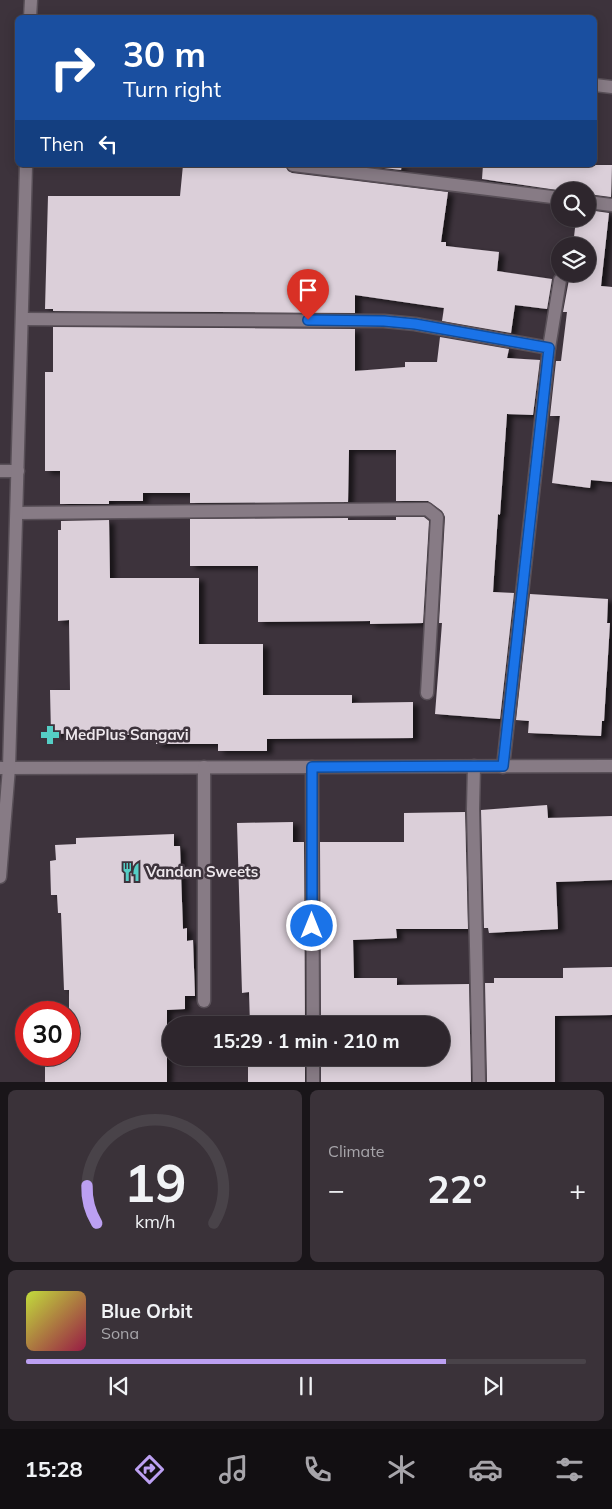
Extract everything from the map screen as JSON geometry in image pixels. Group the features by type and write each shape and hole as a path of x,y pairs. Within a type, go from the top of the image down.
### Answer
{"street":[{"path":"30,15 31,0"},
{"path":"597,85 612,87"},
{"path":"0,877 17,513 26,167"},
{"path":"310,167 551,197"},
{"path":"596,203 612,205"},
{"path":"503,766 549,348 560,282"},
{"path":"22,319 384,321 415,324 549,348"},
{"path":"0,471 18,471"},
{"path":"17,513 427,509 437,517 427,693"},
{"path":"5,768 612,764"},
{"path":"474,766 473,809 479,1082"},
{"path":"204,767 204,1001"},
{"path":"312,767 313,1016"},
{"path":"313,1066 313,1082"}],"building":[{"path":"597,165 612,165 611,197 596,195 596,182 551,182 551,189 482,179 483,167 597,167"},
{"path":"183,167 286,167 292,173 448,192 441,242 446,242 446,246 499,252 497,271 551,279 547,309 515,305 511,333 442,321 444,308 355,295 355,313 53,311 53,309 45,309 48,196 180,196"},
{"path":"376,167 402,167 401,170"},
{"path":"596,211 609,213 601,286 612,287 612,482 591,480 590,488 552,483 560,416 550,416 556,361 561,361 567,312 563,312 569,282 596,282 596,237 574,237 575,227 596,227"},
{"path":"53,327 355,329 355,371 405,367 405,362 437,362 440,337 509,349 507,358 540,360 533,415 507,414 493,592 514,593 500,719 435,714 442,623 439,623 445,517 442,511 428,501 396,501 396,450 349,450 348,502 190,503 190,493 143,493 143,501 109,501 109,504 60,504 60,471 45,471 45,372 53,372"},
{"path":"396,517 424,517 429,521 423,623 370,624 370,621 258,622 258,566 190,566 190,519 348,518 348,520 396,520"},
{"path":"109,520 110,578 199,578 199,644 263,644 263,695 352,695 352,703 413,702 413,738 267,739 267,751 218,751 218,744 156,744 156,735 107,735 107,733 51,734 50,690 70,690 69,620 58,621 58,530 61,530 61,521"},
{"path":"530,594 608,599 607,623 610,623 604,721 602,721 601,736 528,733 529,721 516,720"},
{"path":"547,805 548,818 612,816 612,880 556,882 558,929 489,933 488,928 484,928 481,810"},
{"path":"465,812 468,929 396,929 397,938 353,940 354,978 397,978 397,985 469,984 471,1082 321,1082 321,1066 450,1066 450,1016 321,1016 320,842 404,842 404,813"},
{"path":"293,822 293,842 304,842 305,1016 250,1016 249,992 242,993 237,823"},
{"path":"174,834 174,846 180,846 183,929 187,928 187,941 193,940 195,996 185,996 185,1009 167,1010 167,1016 162,1016 162,1066 167,1066 167,1082 45,1082 45,1066 80,1066 80,1001 69,1001 69,990 64,990 61,913 58,913 57,895 51,895 50,861 56,860 55,845 76,844 76,838"},
{"path":"612,967 612,1015 555,1016 555,1082 487,1082 485,983 494,983 494,978 563,978 563,968"},
{"path":"248,1066 305,1066 305,1082 248,1082"}],"place":[{"name":"MedPlus Sangavi","path":"50,735"},
{"name":"Vandan Sweets","path":"131,872"}],"route":[{"path":"308,320 384,321 415,324 549,348 503,766 312,767 312,926"}]}
